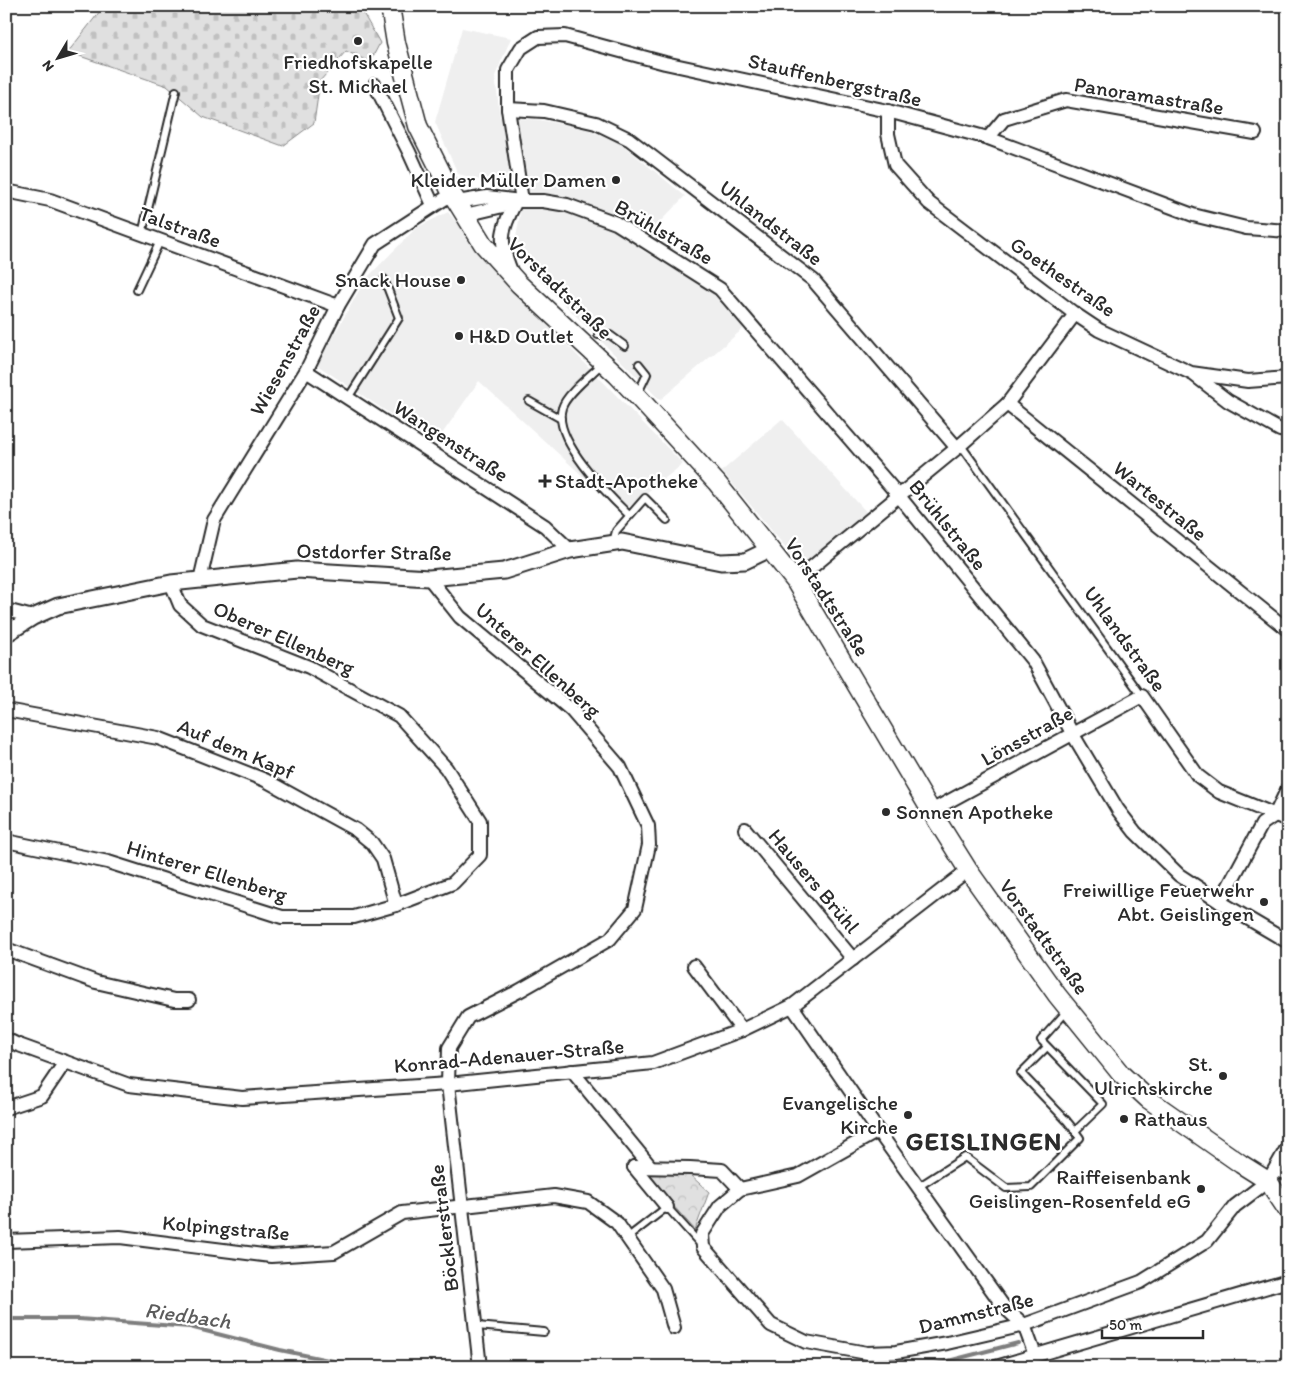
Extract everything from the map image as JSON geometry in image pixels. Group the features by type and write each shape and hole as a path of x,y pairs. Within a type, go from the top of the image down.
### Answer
{"main road":[{"name":"Vorstadtstraße","path":"390,9 396,43 418,126 458,204 483,244 514,278 604,362 637,396 717,483 795,581 968,870 1069,1009 1121,1074 1148,1098 1241,1164 1270,1177"},
{"path":"1270,1177 1288,1211"}],"street":[{"name":"Stauffenbergstraße","path":"519,202 508,109 508,70 521,48 538,37 565,36 665,62 888,110 988,138 1193,215 1246,228 1288,231"},
{"path":"375,85 433,205"},
{"name":"Panoramastraße","path":"988,138 1004,119 1066,100 1255,133"},
{"name":"Uhlandstraße","path":"508,109 544,111 596,123 629,139 813,280 959,446"},
{"name":"Goethestraße","path":"888,110 888,134 895,165 928,203 1098,330 1191,373 1248,381 1288,378"},
{"name":"Talstraße","path":"6,191 50,200 338,306"},
{"name":"Brühlstraße","path":"458,204 487,197 519,202 543,201 567,205 616,223 720,289 899,496 1034,661 1072,733 1118,810 1135,832 1180,874 1220,902 1288,942"},
{"path":"514,278 506,258 502,240 505,225 519,202"},
{"name":"Wiesenstraße","path":"200,580 214,520 306,371 338,306 375,244 433,205 458,204"},
{"path":"795,581 1007,404 1075,314"},
{"name":"Wangenstraße","path":"306,371 545,526 570,550"},
{"path":"1191,373 1228,401 1280,430 1288,431"},
{"name":"Wartestraße","path":"1007,404 1288,630"},
{"name":"Ostdorfer Straße","path":"6,634 33,617 58,606 171,583 297,570 429,578 504,572 570,550 622,542 721,562 745,561 770,549"},
{"name":"Unterer Ellenberg","path":"429,578 460,617 571,710 620,767 648,826 648,845 635,909 610,939 519,991 468,1017 449,1048 448,1084"},
{"name":"Oberer Ellenberg","path":"171,583 180,605 202,625 309,667 399,716 446,768 480,821 480,855 453,883 396,904"},
{"path":"6,610 33,617"},
{"name":"Uhlandstraße","path":"1142,696 1198,776 1219,792 1288,820"},
{"name":"Lönsstraße","path":"931,811 1142,696"},
{"name":"Auf dem Kapf","path":"6,710 158,738 265,780 356,830 372,843 384,859 396,904"},
{"path":"1220,902 1262,824 1275,815 1288,788"},
{"name":"Hausers Brühl","path":"745,829 853,959"},
{"name":"Hinterer Ellenberg","path":"6,841 108,862 282,917 354,917 396,904"},
{"name":"Konrad-Adenauer-Straße","path":"6,1039 129,1085 242,1098 448,1084 653,1063 742,1030 792,1006 968,870"},
{"path":"6,949 96,982 174,1000 189,1000"},
{"path":"694,966 742,1030"},
{"path":"792,1006 878,1132 1004,1308 1024,1325 1035,1356"},
{"path":"6,1108 42,1096 65,1062"},
{"path":"572,1071 650,1166"},
{"name":"Böcklerstraße","path":"448,1084 461,1206 477,1326 480,1367"},
{"path":"702,1240 720,1206 740,1189 798,1176 878,1132"},
{"path":"1270,1177 1288,1146"},
{"path":"667,1207 634,1166 722,1170 740,1189"},
{"name":"Dammstraße","path":"702,1240 771,1325 806,1342 867,1353 896,1352 947,1343 1024,1325 1141,1282 1207,1240 1235,1206 1270,1177"},
{"name":"Kolpingstraße","path":"6,1241 120,1238 271,1256 334,1252 402,1213 554,1196 588,1202 617,1223 663,1289 674,1328"},
{"path":"996,1367 1288,1281"}],"lane":[{"path":"142,234 176,92"},
{"path":"137,290 160,241"},
{"path":"348,398 399,318 384,279"},
{"path":"598,336 610,335 625,346"},
{"path":"604,362 568,398 562,408 560,419 564,433 577,455 603,490 629,515"},
{"path":"637,396 647,374 639,364"},
{"path":"529,401 560,419"},
{"name":"Uhlandstraße","path":"959,446 1142,696"},
{"path":"612,544 616,531 645,498 666,520"},
{"path":"1069,1009 1040,1040 1103,1104 1075,1131"},
{"path":"918,1187 965,1157 1006,1188 1031,1187 1080,1138 1067,1121 1021,1073 1047,1047"},
{"path":"1270,1177 1288,1176"},
{"path":"627,1238 667,1207 702,1240"},
{"path":"477,1326 544,1332"}],"shaded area":[{"path":"462,28 511,38 495,76 500,117 540,120 586,129 620,143 685,196 649,233 640,249 709,290 744,328 660,400 529,269 514,250 521,208 506,187 458,174 435,122"},
{"path":"448,212 506,282 683,464 622,512 479,381 435,444 317,365 365,280 416,228"},
{"path":"782,419 868,514 802,567 722,471"}],"green space":[{"path":"104,6 359,6 380,43 370,62 346,51 320,81 314,123 283,146 203,117 167,86 68,52"},
{"path":"645,1174 690,1175 709,1192 695,1230"}],"waterway":[{"name":"Riedbach","path":"6,1319 79,1319 190,1327 280,1350 362,1367"},
{"name":"Riedbach","path":"925,1367 1018,1343"}],"place":[{"name":"Friedhofskapelle St. Michael","path":"358,41"},
{"name":"Kleider Müller Damen","path":"616,180"},
{"name":"Snack House","path":"461,280"},
{"name":"H&D Outlet","path":"459,336"},
{"name":"Stadt-Apotheke","path":"545,481"},
{"name":"Sonnen Apotheke","path":"886,812"},
{"name":"Freiwillige Feuerwehr Abt. Geislingen","path":"1264,902"},
{"name":"St. Ulrichskirche","path":"1223,1076"},
{"name":"Evangelische Kirche","path":"908,1115"},
{"name":"Rathaus","path":"1124,1119"},
{"name":"Raiffeisenbank Geislingen-Rosenfeld eG","path":"1201,1189"}],"district":[{"name":"GEISLINGEN","path":"984,1141"}]}
